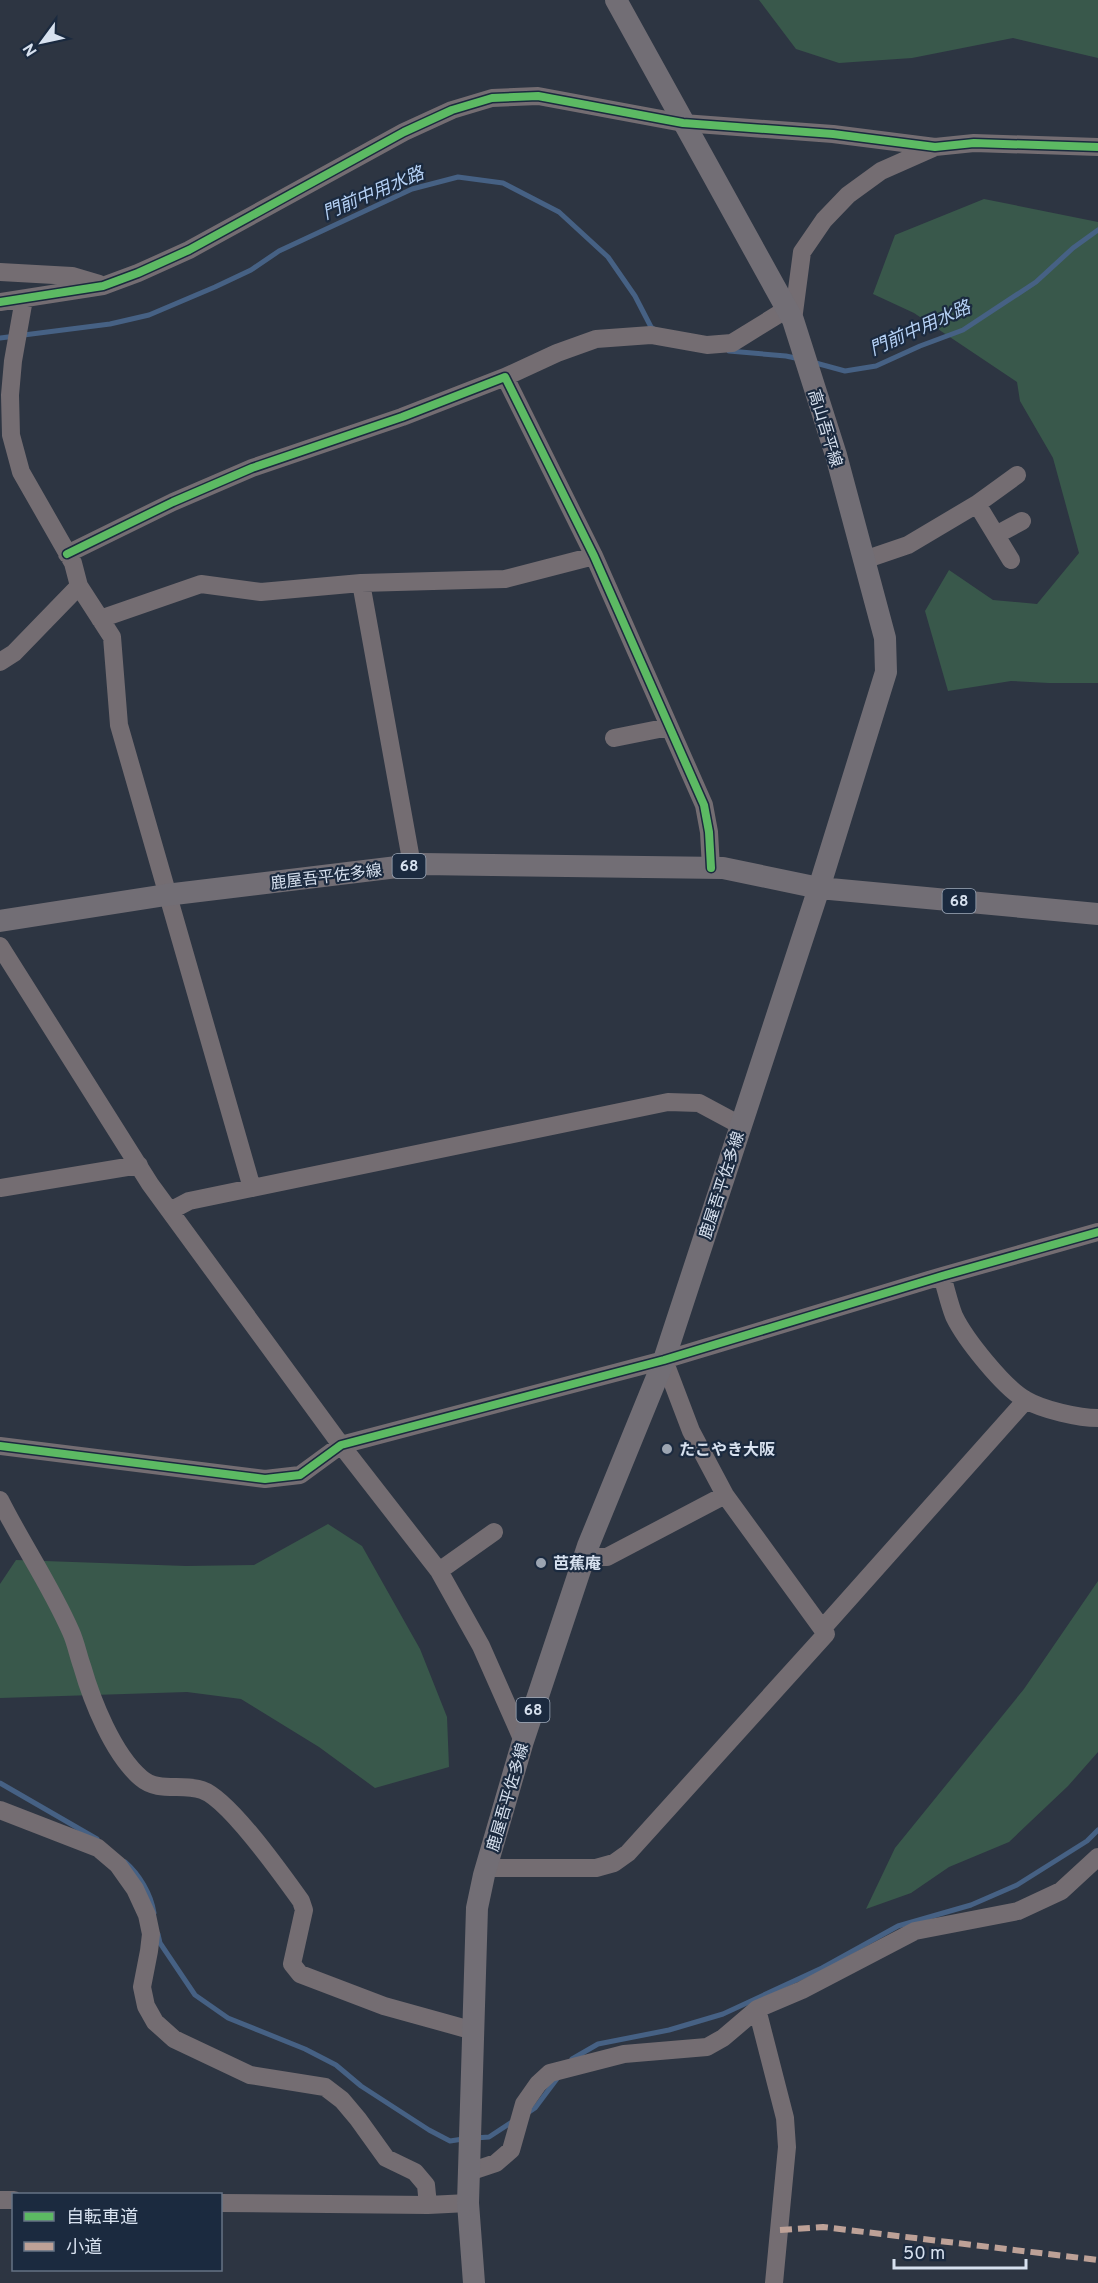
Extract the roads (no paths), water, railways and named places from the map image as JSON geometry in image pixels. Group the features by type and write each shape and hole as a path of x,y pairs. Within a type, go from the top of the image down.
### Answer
{"main road":[{"name":"高山吾平線","path":"616,0 790,314 836,455 885,638 886,672 819,888"},
{"name":"鹿屋吾平佐多線","path":"0,921 166,895 412,865 723,868 819,888 664,1360 585,1557 523,1741 486,1868 477,1908 468,2203 474,2283"},
{"name":"68","path":"819,888 1098,914"}],"street":[{"path":"0,302 103,286 138,273 189,250 404,132 452,110 492,98 538,96 683,123 834,134 935,147 974,143 1098,147"},
{"path":"68,554 173,502 252,468 402,417 596,339 651,335 707,345 732,343 790,314 802,252 824,220 848,195 881,171 935,147"},
{"path":"0,272 72,276 103,286"},
{"path":"24,299 10,395 11,435 21,471 73,563 78,586 112,637 119,725 252,1188"},
{"path":"505,377 594,556 704,806 709,832 711,868"},
{"path":"864,560 908,545 977,504 1017,475"},
{"path":"977,504 1011,560"},
{"path":"996,535 1022,521"},
{"path":"100,619 201,584 261,592 361,584 505,579 594,556"},
{"path":"361,584 412,865"},
{"path":"0,662 14,653 78,586"},
{"path":"614,738 669,727"},
{"path":"0,946 170,1211 341,1445 439,1571 481,1646 523,1741"},
{"path":"170,1211 189,1202 252,1188 668,1102 699,1102 740,1125"},
{"path":"0,1188 139,1165"},
{"path":"0,1446 266,1479 300,1475 341,1445 664,1360 942,1276 1098,1232"},
{"path":"942,1276 954,1316 993,1371 1026,1400 1086,1418 1098,1418"},
{"path":"486,1868 596,1868 614,1863 628,1853 826,1634 725,1495 691,1431 664,1360"},
{"path":"822,1629 1026,1400"},
{"path":"585,1557 607,1557 725,1495"},
{"path":"0,1500 72,1633 96,1709 121,1753 141,1778 155,1786 186,1787 204,1791 221,1803 262,1848 301,1901 304,1910 292,1964 300,1974 384,2006 474,2031"},
{"path":"439,1571 494,1532"},
{"path":"0,1810 98,1848 118,1865 135,1889 147,1915 151,1934 142,1987 146,2006 155,2022 174,2039 250,2075 325,2087 342,2100 386,2158 415,2172 426,2185 428,2205"},
{"path":"470,2172 496,2163 511,2150 524,2104 538,2084 550,2073 624,2054 706,2047 723,2038 757,2009 802,1990 915,1931 1018,1911 1061,1891 1098,1857"},
{"path":"757,2009 785,2118 787,2147 774,2283"},
{"path":"222,2203 428,2205 468,2203"}],"waterway":[{"name":"門前中用水路","path":"0,338 110,324 149,315 251,270 279,251 412,189 458,177 503,183 559,212 608,257 655,330"},
{"name":"門前中用水路","path":"812,362 845,371 876,366 963,330 1036,282 1073,248 1098,230"},
{"name":"門前中用水路","path":"729,351 800,359"},
{"path":"0,1783 97,1839"},
{"path":"572,2059 598,2044 669,2030 723,2014 822,1968 898,1926 971,1905 1017,1885 1087,1841 1098,1830"},
{"path":"125,1862 144,1885 154,1913"},
{"path":"158,1934 160,1943 195,1995 228,2018 305,2049 336,2065 361,2086 450,2141 463,2139"},
{"path":"526,2114 535,2108 559,2076"},
{"path":"475,2138 489,2137 515,2120"}],"place":[{"name":"たこやき大阪","path":"667,1449"},
{"name":"芭蕉庵","path":"541,1563"}]}
